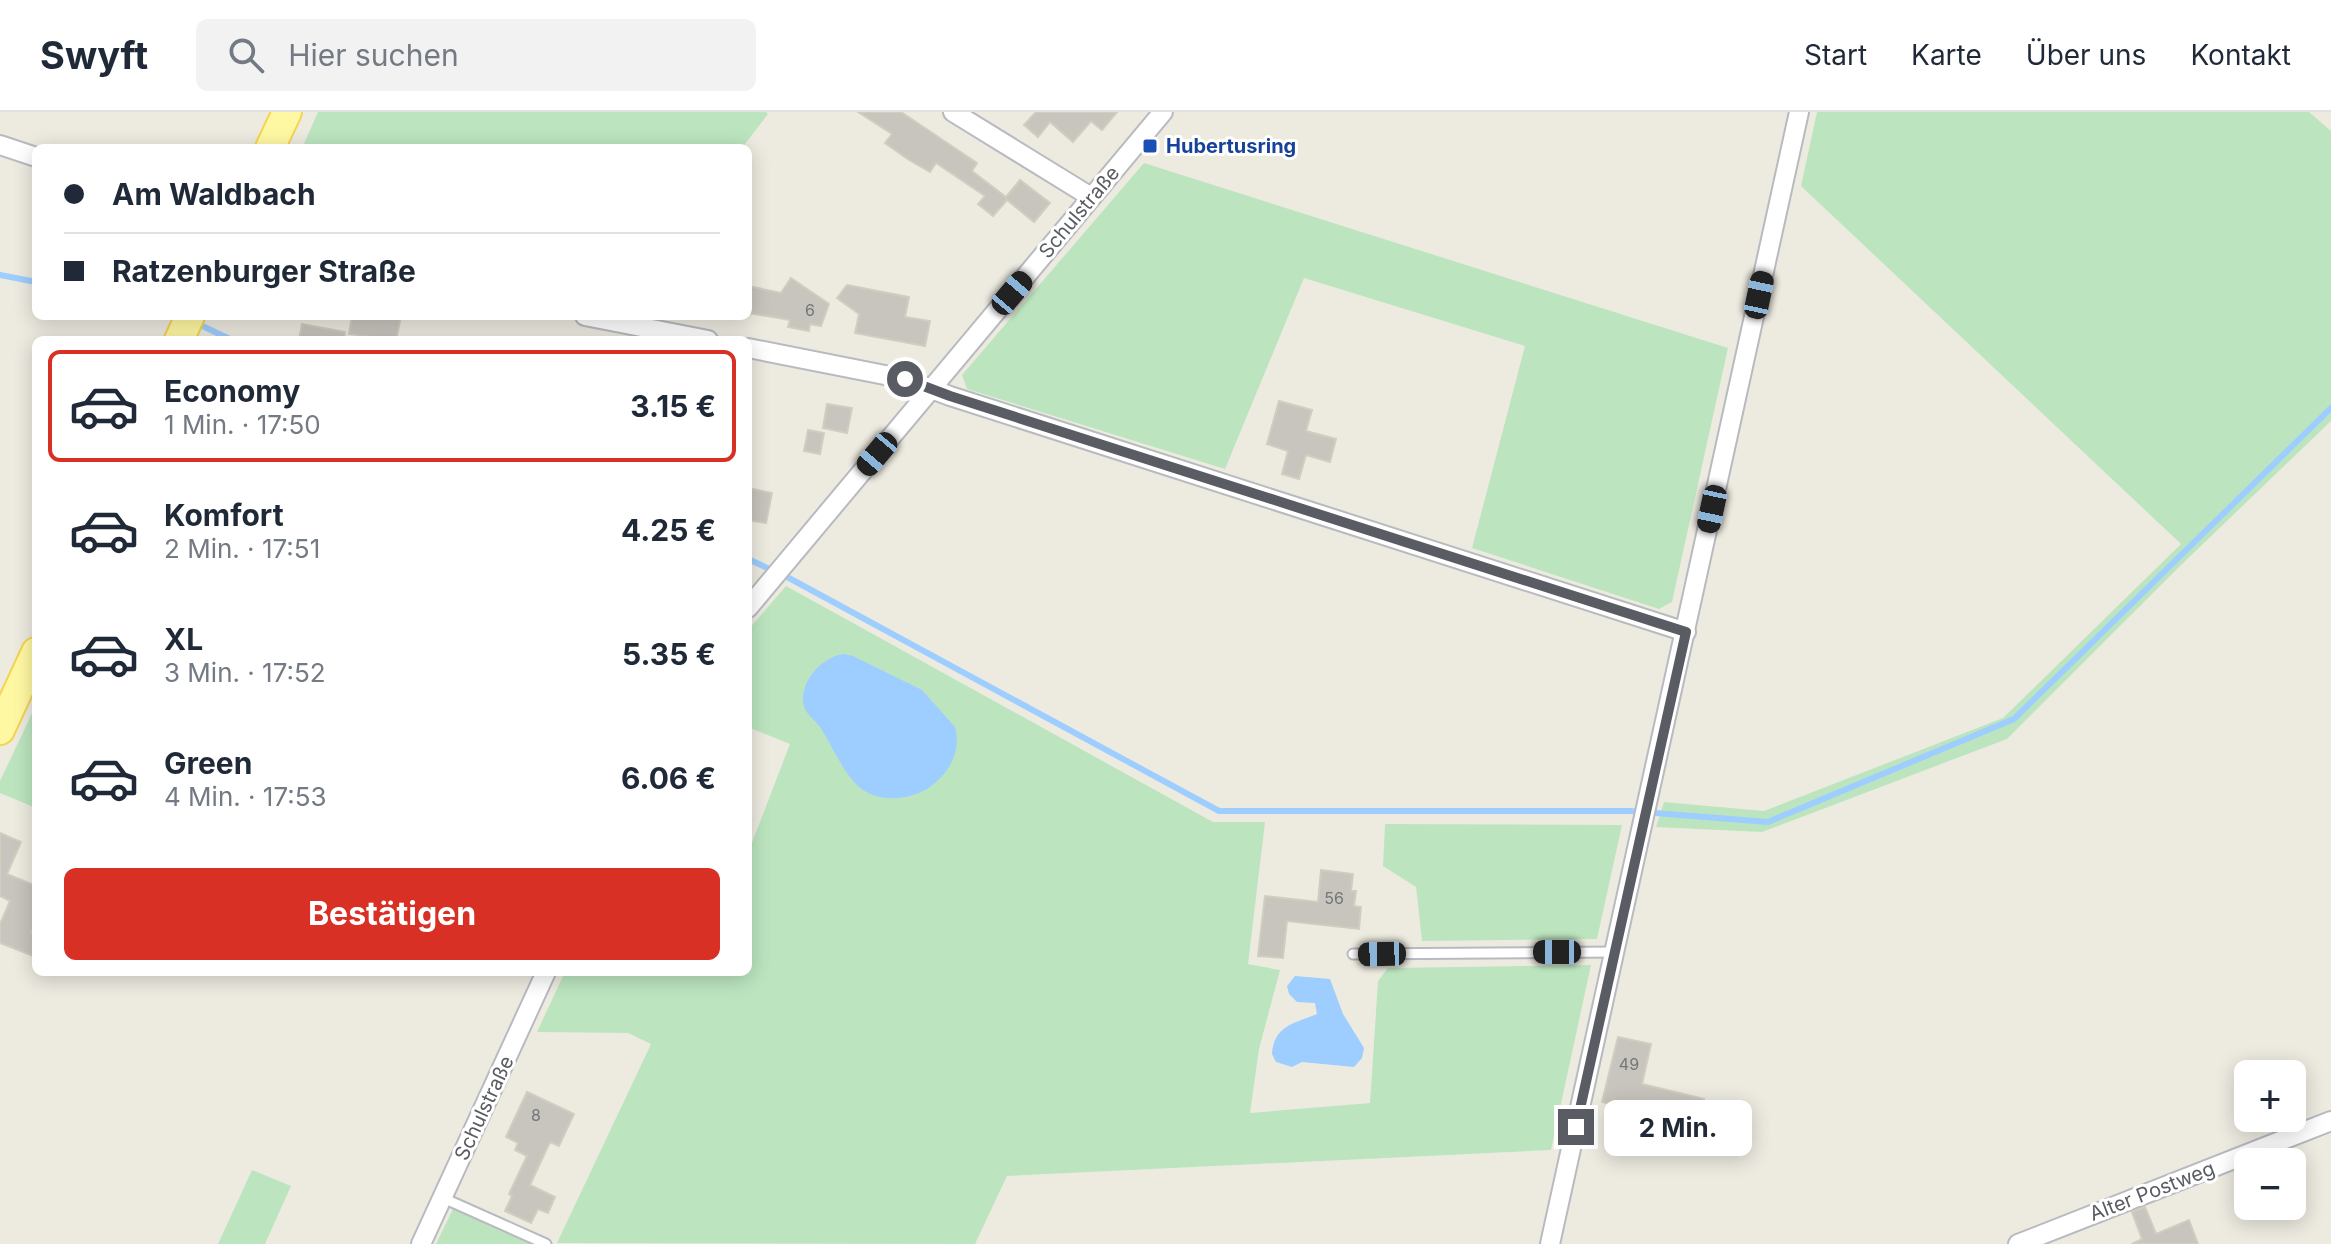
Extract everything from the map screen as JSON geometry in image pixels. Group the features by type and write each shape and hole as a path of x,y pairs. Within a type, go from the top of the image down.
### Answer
{"main road":[{"path":"272,144 287,112"},
{"path":"0,730 32,661"}],"street":[{"path":"953,112 1091,197"},
{"name":"Schulstraße","path":"752,603 1163,112"},
{"path":"1550,1244 1799,112"},
{"path":"0,145 32,156"},
{"path":"596,320 632,333 665,336"},
{"path":"752,349 905,379 1686,632"},
{"name":"Schulstraße","path":"421,1244 544,976"},
{"name":"Alter Postweg","path":"2018,1244 2331,1121"}],"lane":[{"path":"1353,954 1615,952"},
{"path":"443,1198 546,1244"}],"green space":[{"path":"318,112 768,114 745,144 304,144"},
{"path":"1817,112 2309,112 2331,131 2331,421 2007,739 1762,832 1656,827 1664,802 1764,811 2003,718 2181,544 1801,186"},
{"path":"1144,163 1728,348 1672,602 1659,609 1472,548 1525,346 1304,278 1225,469 967,389 962,375"},
{"path":"786,586 1213,822 1265,822 1248,964 1280,970 1259,1049 1250,1113 1370,1103 1378,981 1388,968 1591,965 1551,1150 1007,1176 975,1244 557,1243 651,1044 628,1033 537,1032 563,976 752,976 752,843 790,744 752,729 752,625"},
{"path":"32,713 32,806 0,793 0,781"},
{"path":"1385,824 1622,825 1597,939 1422,941 1416,887 1383,866"},
{"path":"252,1170 291,1186 265,1244 218,1244"},
{"path":"453,1209 531,1244 436,1244"}],"water":[{"path":"844,654 922,690 955,727 957,742 951,764 928,788 896,798 875,796 865,791 846,772 820,727 805,709 803,693 810,677 829,659"},
{"path":"1295,976 1330,979 1343,1014 1364,1048 1362,1058 1354,1067 1302,1062 1292,1067 1276,1062 1272,1054 1277,1036 1288,1026 1317,1014 1315,1003 1297,1002 1289,994 1287,986"}],"building":[{"path":"858,112 901,112 977,163 972,171 1006,197 1020,180 1050,203 1034,222 1007,200 993,216 978,204 985,196 936,163 930,172 909,160 885,143 892,134"},
{"path":"1036,112 1117,112 1102,130 1091,121 1073,142 1050,122 1038,137 1024,125"},
{"path":"791,278 829,304 821,326 810,324 809,331 788,327 790,320 752,314 752,287 781,293"},
{"path":"847,285 909,297 905,317 930,321 925,346 855,333 859,314 837,298"},
{"path":"351,320 400,320 397,336 349,334"},
{"path":"302,324 345,332 344,336 300,336"},
{"path":"1279,401 1312,410 1306,431 1336,439 1330,462 1306,455 1299,479 1282,474 1288,451 1267,444"},
{"path":"827,404 852,408 847,433 823,428"},
{"path":"808,430 824,433 820,454 804,451"},
{"path":"752,489 772,493 766,523 752,521"},
{"path":"0,833 21,842 7,874 32,884 32,955 0,943 0,924 10,901 0,896"},
{"path":"1321,870 1353,874 1351,891 1356,891 1354,906 1361,907 1359,929 1287,921 1283,958 1258,956 1265,896 1318,902"},
{"path":"1618,1037 1651,1044 1642,1084 1704,1099 1698,1124 1602,1102"},
{"path":"527,1092 574,1114 559,1146 550,1142 530,1185 555,1197 548,1213 538,1209 531,1223 505,1211 512,1196 509,1194 527,1156 515,1150 518,1143 506,1137"},
{"path":"2145,1207 2156,1234 2189,1220 2198,1244 2132,1244 2142,1239 2132,1212"}],"waterway":[{"path":"0,275 32,281"},
{"path":"196,323 224,336"},
{"path":"752,561 1219,811 1630,811 1768,822 2014,719 2331,408"}],"place":[{"name":"Hubertusring","path":"1150,146"}],"route":[{"path":"905,379 1686,632 1576,1127"}]}
